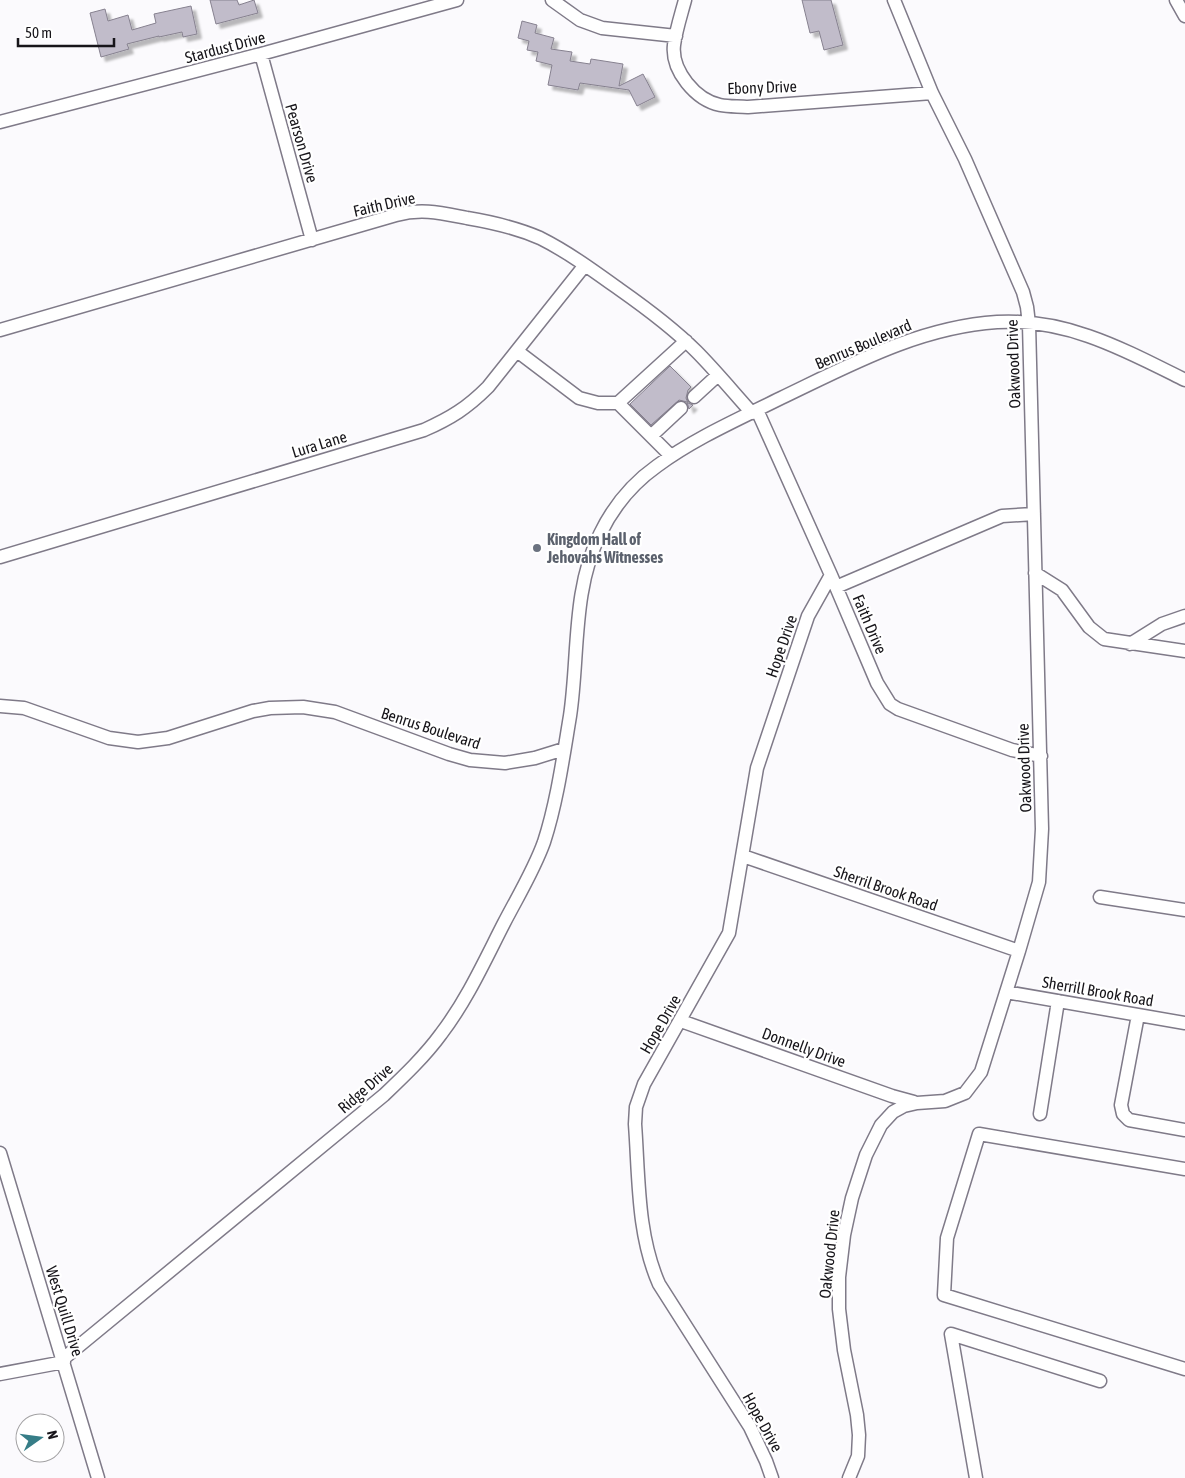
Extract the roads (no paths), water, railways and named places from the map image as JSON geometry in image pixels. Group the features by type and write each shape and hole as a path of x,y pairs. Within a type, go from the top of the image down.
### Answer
{"street":[{"name":"Stardust Drive","path":"0,122 457,0"},
{"path":"552,0 580,20 602,28 676,36"},
{"name":"Ebony Drive","path":"685,0 674,47 675,59 683,77 696,92 720,105 748,107 932,93"},
{"name":"Oakwood Drive","path":"850,1478 858,1456 859,1436 844,1350 839,1309 839,1277 844,1236 852,1198 866,1155 881,1125 893,1112 904,1106 945,1101 965,1093 981,1072 1020,951 1039,882 1041,864 1042,829 1029,324 1027,307 1023,292 965,160 932,93 894,0"},
{"path":"1176,0 1185,16"},
{"name":"Pearson Drive","path":"260,54 312,240"},
{"name":"Faith Drive","path":"0,330 412,211 429,210 479,220 526,233 585,265 648,310 686,341 754,411 834,581 877,683 890,704 898,709 1012,750 1040,756"},
{"name":"Lura Lane","path":"0,557 424,430 447,420 471,404 488,387 585,265"},
{"name":"Benrus Boulevard","path":"0,706 24,708 109,738 138,742 168,738 270,708 303,707 335,712 449,754 478,761 505,763 522,761 564,750 573,694 579,613 592,552 604,527 619,503 645,476 672,456 754,411 865,357 922,336 962,326 999,322 1069,330 1112,344 1185,380"},
{"path":"517,351 579,398 598,403 618,403 686,341"},
{"path":"694,397 718,375"},
{"path":"618,403 672,456"},
{"path":"651,436 681,408"},
{"path":"834,581 1002,516 1034,514"},
{"path":"1035,573 1062,590 1089,627 1104,639 1185,651"},
{"name":"Hope Drive","path":"772,1478 759,1444 658,1284 647,1253 643,1231 635,1124 636,1108 644,1084 729,933 757,768 808,616 834,581"},
{"path":"1130,644 1162,624 1185,616"},
{"name":"Ridge Drive","path":"0,1374 63,1360 384,1095 410,1070 441,1034 467,994 529,876 543,843 554,804 564,750"},
{"name":"Sherril Brook Road","path":"743,856 1020,951"},
{"path":"1100,897 1185,910"},
{"name":"Sherrill Brook Road","path":"1006,992 1185,1023"},
{"path":"1040,1114 1058,1001"},
{"path":"1138,1015 1121,1105 1123,1114 1129,1120 1185,1130"},
{"name":"Donnelly Drive","path":"681,1021 892,1096 917,1103"},
{"path":"1185,1170 980,1134 947,1238 944,1295 1185,1369"},
{"name":"West Quill Drive","path":"0,1153 98,1478"},
{"path":"976,1478 951,1334 1100,1382"}],"place":[{"name":"Kingdom Hall of Jehovahs Witnesses","path":"537,548"}]}
